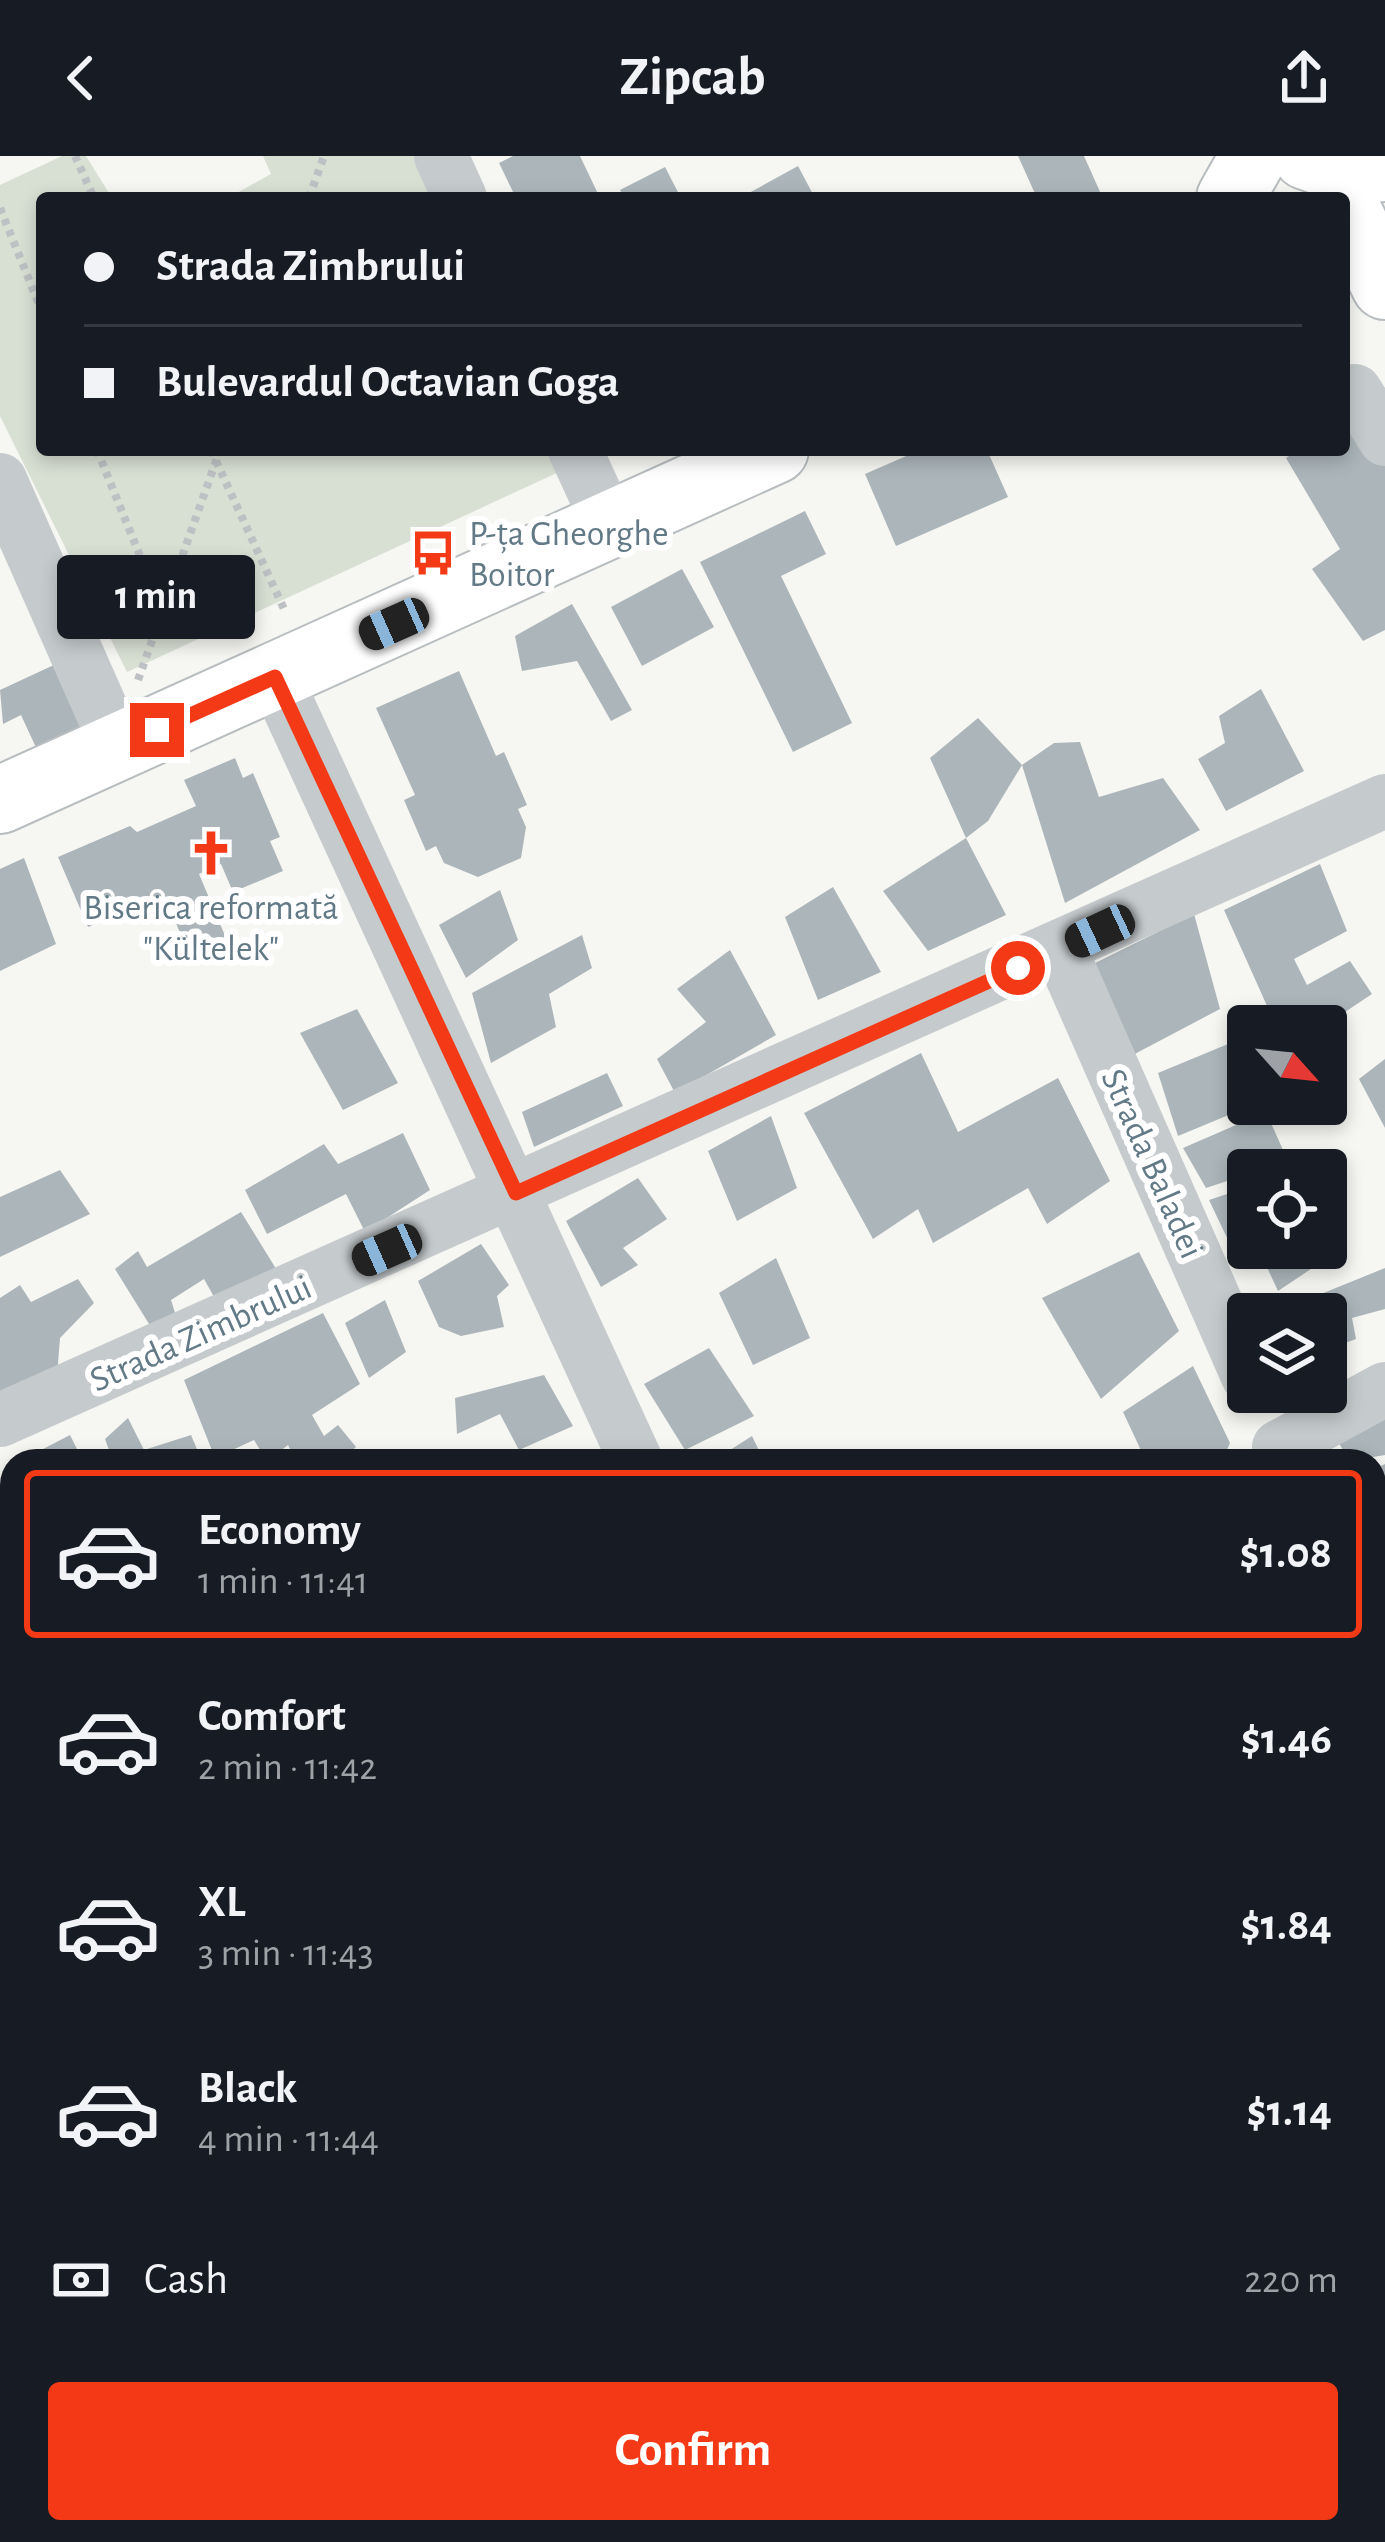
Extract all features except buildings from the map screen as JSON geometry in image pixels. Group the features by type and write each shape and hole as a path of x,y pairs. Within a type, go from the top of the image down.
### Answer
{"main road":[{"path":"1230,192 1233,156"},
{"path":"1233,192 1254,156"},
{"path":"1350,220 1385,286"},
{"path":"1350,280 1385,302"},
{"path":"0,800 763,456"}],"street":[{"path":"441,156 457,192"},
{"path":"1355,391 1385,440"},
{"path":"577,456 610,526"},
{"path":"0,480 118,747"},
{"path":"275,677 631,1449"},
{"name":"Strada Zimbrului","path":"0,1420 1385,801"},
{"name":"Strada Baladei","path":"1060,949 1227,1328"},
{"path":"1290,1449 1385,1389"},
{"path":"1264,1413 1280,1449"}],"path":[{"path":"75,156 91,192"},
{"path":"311,192 324,156"},
{"path":"0,208 36,297"},
{"path":"100,456 163,613"},
{"path":"214,456 284,610"},
{"path":"138,680 218,456"}],"shaded area":[{"path":"62,156 86,156 108,192 36,192 36,456 555,456 561,471 127,672 0,416 0,185"},
{"path":"263,156 415,156 432,192 239,192 271,174"}],"place":[{"name":"P-ța Gheorghe Boitor","path":"433,553"},
{"name":"Biserica reformată \"Kültelek\"","path":"211,853"}],"route":[{"path":"157,730 275,677 516,1193 1018,968"}]}
